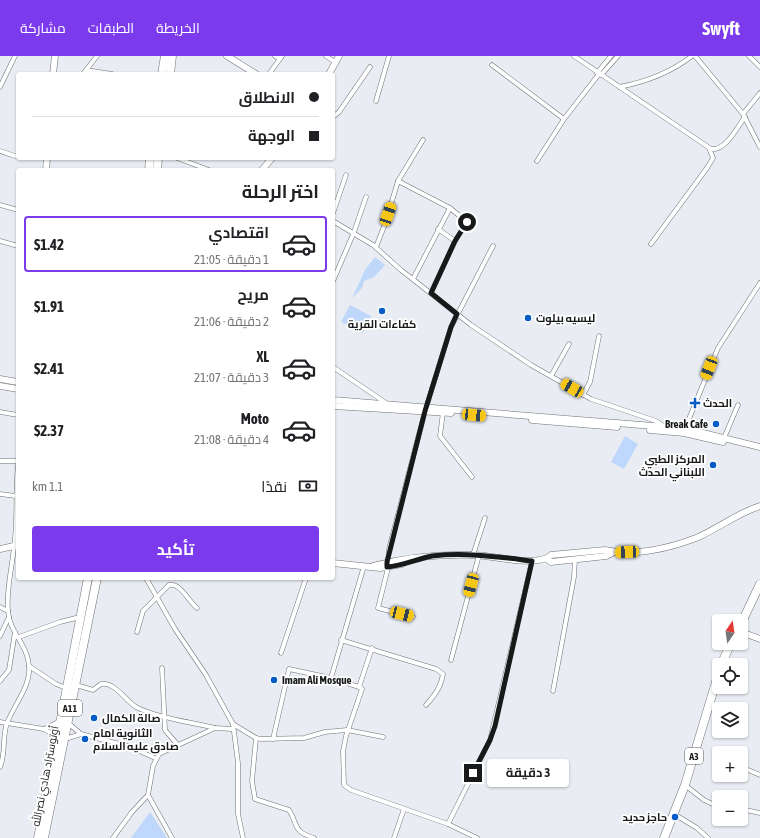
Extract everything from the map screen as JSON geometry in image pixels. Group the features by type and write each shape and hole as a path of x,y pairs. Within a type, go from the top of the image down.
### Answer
{"highway":[{"path":"162,72 165,56"},
{"path":"170,72 172,56"},
{"name":"أوتوستراد هادي نصرالله","path":"64,721 66,688 88,580"},
{"name":"أوتوستراد هادي نصرالله","path":"38,838 97,580"},
{"path":"746,614 760,584"},
{"name":"A3","path":"664,838 685,785 712,694"},
{"name":"أوتوستراد هادي نصرالله","path":"44,838 60,738"}],"street":[{"path":"0,86 14,56"},
{"path":"54,72 55,56"},
{"path":"84,72 97,56"},
{"path":"227,56 253,72"},
{"path":"271,72 281,57 275,56"},
{"path":"326,56 337,59 330,72"},
{"path":"376,101 389,56"},
{"path":"574,56 709,147 716,149 723,146 760,93"},
{"path":"537,161 564,119 611,56"},
{"path":"599,74 618,56"},
{"path":"619,87 658,76 694,56 744,115 760,147"},
{"path":"749,56 760,67"},
{"path":"492,65 564,119"},
{"path":"335,115 339,112 370,67"},
{"path":"376,247 385,224 398,181 423,140"},
{"path":"651,244 713,158 709,147"},
{"path":"0,152 15,156"},
{"path":"182,160 204,168"},
{"path":"264,168 270,160"},
{"path":"335,207 346,175"},
{"path":"398,181 450,208 467,222 455,241 431,293"},
{"path":"335,276 354,232 366,196"},
{"path":"0,205 16,209"},
{"path":"413,279 450,208"},
{"path":"335,222 354,232 376,247 413,279 483,333 551,376 591,399 656,421 665,429"},
{"path":"438,229 455,241"},
{"path":"0,241 16,245"},
{"path":"413,617 378,608 387,565 426,409 451,327 493,246"},
{"path":"684,432 718,348 760,283"},
{"path":"583,394 590,382 599,336"},
{"path":"551,376 569,344"},
{"path":"335,368 387,404"},
{"path":"0,379 16,382"},
{"path":"0,386 16,389"},
{"path":"335,400 665,429 724,438 760,447"},
{"path":"724,438 738,405"},
{"path":"335,406 426,409 443,412 665,429"},
{"path":"0,412 16,415"},
{"path":"443,412 440,436 472,477"},
{"path":"684,432 760,451"},
{"path":"0,461 16,461"},
{"path":"0,494 16,496 16,546 8,611 15,632 26,652 30,666 26,683 7,724 3,760 0,767"},
{"path":"335,563 373,566 387,565 433,556 476,555 532,561 547,559 551,555 605,550 614,552 641,551 668,547 697,538 748,510 760,506"},
{"path":"451,660 485,518"},
{"path":"0,549 16,546"},
{"path":"547,559 551,562 606,556 614,552"},
{"path":"553,690 574,577 575,559"},
{"path":"448,824 490,740 532,561"},
{"path":"331,678 364,566"},
{"path":"147,580 156,598 206,675 233,724 256,738 304,738 325,732 347,730 383,737"},
{"path":"281,653 305,580"},
{"path":"137,632 143,611 169,585 173,584 182,591 197,608"},
{"path":"0,607 8,611"},
{"path":"0,636 9,617"},
{"path":"19,637 60,622 80,617"},
{"path":"748,631 760,639"},
{"path":"0,682 9,670 15,632"},
{"path":"748,633 752,634"},
{"path":"341,640 372,648 436,669 443,674 442,683 436,694 426,705"},
{"path":"372,648 359,686 362,693 347,730 343,750 344,785 346,788 448,824 477,838"},
{"path":"30,666 56,684 66,688"},
{"path":"162,668 163,715 165,732 177,744"},
{"path":"273,739 289,670 331,678 359,686"},
{"path":"74,684 93,690 101,684 108,684 136,706 163,715 215,728 232,729"},
{"path":"44,729 64,721 81,734 131,747 156,758"},
{"path":"0,722 44,729 60,738 81,734"},
{"path":"233,724 232,729 238,763 238,814 243,838"},
{"path":"113,838 148,795 156,758 165,750 215,728"},
{"path":"256,738 252,781 255,799 289,810 298,830 304,835 314,838"},
{"path":"748,770 760,775"},
{"path":"685,785 704,800 712,804"},
{"path":"148,795 172,838"},
{"path":"394,838 404,809"},
{"path":"748,810 760,813"},
{"path":"674,814 697,828 708,838"}],"shaded area":[{"path":"375,257 385,265 374,277 364,281 362,288 352,298 365,270"},
{"path":"350,305 371,316 363,333 341,322"},
{"path":"625,436 638,444 624,469 611,462"},
{"path":"150,812 167,838 131,838"}],"place":[{"name":"كفاءات القرية","path":"382,311"},
{"name":"ليسيه بيلوت","path":"528,318"},
{"name":"الحدث","path":"695,403"},
{"name":"Break Cafe","path":"716,424"},
{"name":"المركز الطبي اللبناني الحدث","path":"713,465"},
{"name":"Imam Ali Mosque","path":"274,680"},
{"name":"صالة الكمال","path":"94,718"},
{"name":"الثانویة امام صادق عليه السلام","path":"85,739"},
{"name":"حاجز حديد","path":"675,817"}],"route":[{"path":"467,222 455,241 431,293 457,314 451,327 425,411 389,549 387,567 393,567 413,560 433,556 479,555 532,561 495,726 490,740 473,773"}]}
